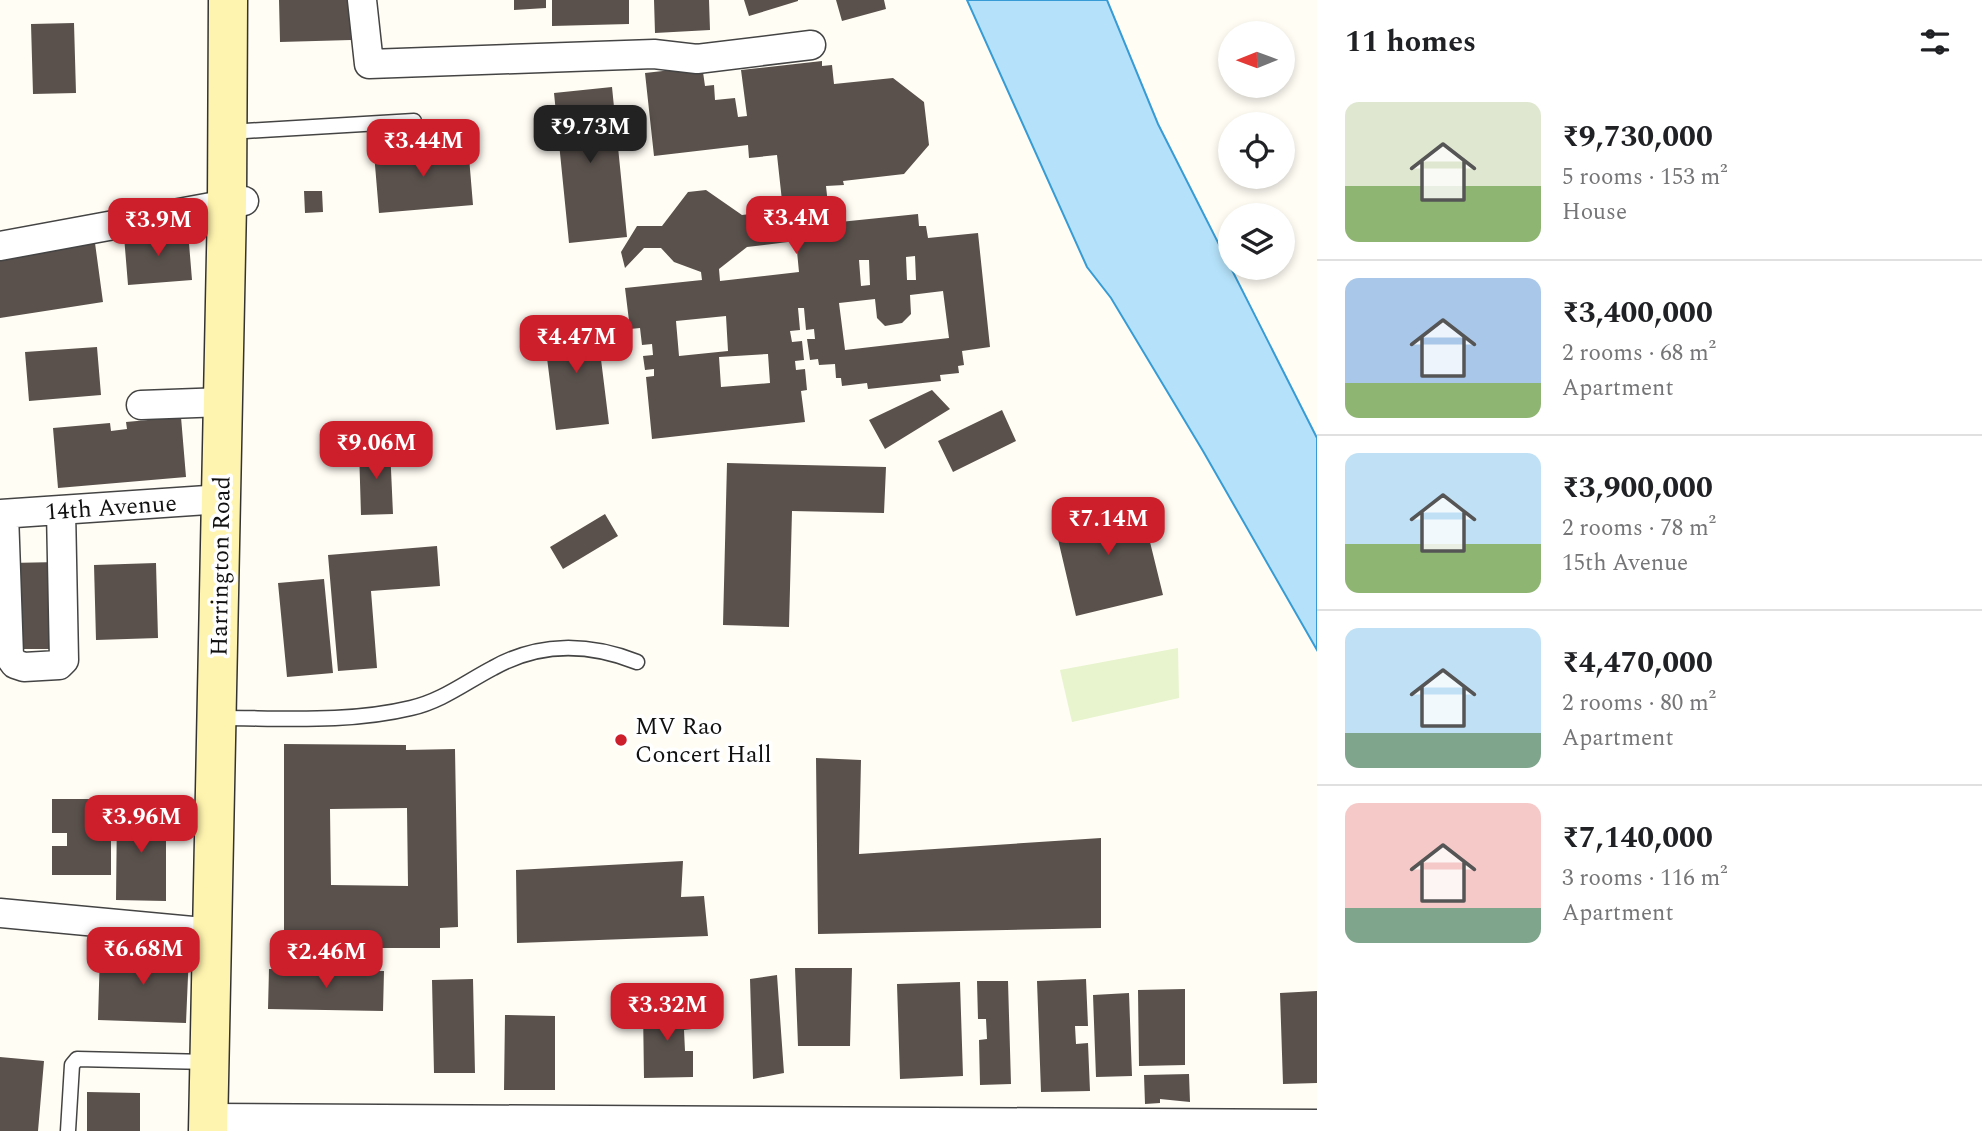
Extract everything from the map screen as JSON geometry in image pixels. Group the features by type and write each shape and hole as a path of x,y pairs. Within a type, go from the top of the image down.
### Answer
{"street":[{"name":"Harrington Road","path":"217,1124 210,1062 226,718 222,499 224,402 236,203 228,0"},
{"path":"247,0 244,131 236,203 217,1124 1208,1128 1317,1124"},
{"path":"362,0 369,64 654,54 697,59 811,45"},
{"path":"0,246 236,203"},
{"path":"141,405 224,402"},
{"name":"14th Avenue","path":"2,514 222,499"},
{"path":"2,514 9,656 15,664 24,667 59,665 64,660 61,510"},
{"path":"0,913 214,933"}],"lane":[{"path":"244,131 414,121"},
{"path":"226,718 360,718 414,708 458,690 494,667 529,653 568,646 613,653 637,662"},
{"path":"68,1131 72,1065 77,1059 210,1062"}],"green space":[{"path":"1178,648 1179,698 1072,722 1060,670"}],"water":[{"path":"967,0 1107,0 1158,124 1218,242 1218,280 1237,280 1317,438 1317,650 1203,451 1111,298 1087,267"}],"building":[{"path":"279,0 350,0 351,40 280,42"},
{"path":"514,0 546,0 546,8 514,10"},
{"path":"552,0 629,0 629,24 552,26"},
{"path":"654,0 709,0 710,30 655,33"},
{"path":"744,0 798,0 798,1 749,16"},
{"path":"836,0 884,0 886,9 842,21"},
{"path":"74,23 76,93 33,94 31,24"},
{"path":"822,61 822,66 832,65 834,84 893,78 924,102 929,145 904,174 843,181 844,185 826,186 830,223 918,214 919,226 926,226 928,238 978,233 990,347 962,351 964,365 958,366 959,373 940,375 941,381 868,389 867,383 842,386 841,378 836,378 835,364 819,365 818,359 810,360 807,339 815,339 814,329 806,330 804,308 798,308 800,330 790,331 792,342 802,341 804,360 795,361 796,370 805,369 807,390 801,391 805,422 652,439 646,377 654,376 654,369 645,370 643,356 653,355 652,344 642,345 640,328 630,329 625,288 702,280 701,272 674,262 661,248 644,248 625,268 621,252 637,226 662,226 688,192 706,190 742,215 783,210 777,155 749,158 748,145 654,156 645,73 698,67 703,72 705,86 714,85 715,100 735,98 738,117 747,116 741,70","holes":["796,241 799,272 720,281 719,269 747,247","915,256 916,280 907,280 906,257","859,260 869,260 870,285 861,286","943,291 949,338 845,350 839,303 875,299 877,318 885,326 902,323 911,314 910,295","726,316 728,351 679,356 676,321","768,354 770,383 721,387 719,357"]},
{"path":"612,87 627,237 569,243 554,93"},
{"path":"468,145 473,205 379,213 374,153"},
{"path":"304,191 322,191 323,212 305,213"},
{"path":"188,231 192,280 128,285 124,236"},
{"path":"95,243 103,302 0,318 0,258"},
{"path":"596,319 609,424 556,430 543,326"},
{"path":"97,347 101,395 29,401 25,352"},
{"path":"932,390 950,409 885,449 869,420"},
{"path":"1002,410 1016,441 953,472 938,441"},
{"path":"181,417 186,477 58,488 53,428 110,423 111,431 127,429 126,422"},
{"path":"390,447 393,514 361,515 359,449"},
{"path":"727,463 886,467 884,513 792,511 789,627 723,625"},
{"path":"1139,497 1163,595 1076,616 1053,518"},
{"path":"605,514 618,536 563,569 550,547"},
{"path":"437,546 440,586 371,591 377,668 338,671 328,555"},
{"path":"59,562 61,649 11,649 9,563"},
{"path":"156,563 158,638 96,640 94,565"},
{"path":"324,579 333,673 287,677 278,583"},
{"path":"284,744 406,745 406,750 455,749 458,927 440,928 440,948 284,948","holes":["407,808 408,886 331,885 330,809"]},
{"path":"816,758 861,760 859,854 1101,838 1101,928 818,934"},
{"path":"52,799 111,799 111,875 52,875 52,846 67,846 67,833 52,833"},
{"path":"117,810 166,810 166,901 116,900"},
{"path":"683,861 681,897 704,896 708,936 517,943 516,870"},
{"path":"100,951 189,953 186,1023 98,1020"},
{"path":"795,968 852,968 850,1046 798,1046"},
{"path":"269,969 384,971 383,1011 268,1009"},
{"path":"777,975 784,1073 753,1079 750,979"},
{"path":"473,979 475,1073 434,1073 432,980"},
{"path":"1086,979 1088,1026 1075,1026 1076,1044 1088,1043 1090,1091 1041,1092 1037,981"},
{"path":"977,981 1008,981 1011,1084 980,1085 979,1040 987,1039 986,1019 978,1019"},
{"path":"960,982 963,1076 900,1079 897,984"},
{"path":"1185,989 1185,1065 1139,1066 1138,990"},
{"path":"1317,991 1317,1083 1283,1084 1280,993"},
{"path":"1129,993 1132,1076 1096,1077 1093,995"},
{"path":"692,1007 692,1029 684,1030 685,1051 693,1051 693,1077 644,1078 643,1008"},
{"path":"505,1015 555,1016 555,1090 504,1090"},
{"path":"0,1057 44,1061 38,1131 0,1131"},
{"path":"1189,1074 1190,1102 1160,1099 1160,1103 1145,1104 1144,1075"},
{"path":"87,1092 140,1093 140,1131 87,1131"}],"place":[{"name":"MV Rao Concert Hall","path":"621,740"}]}
